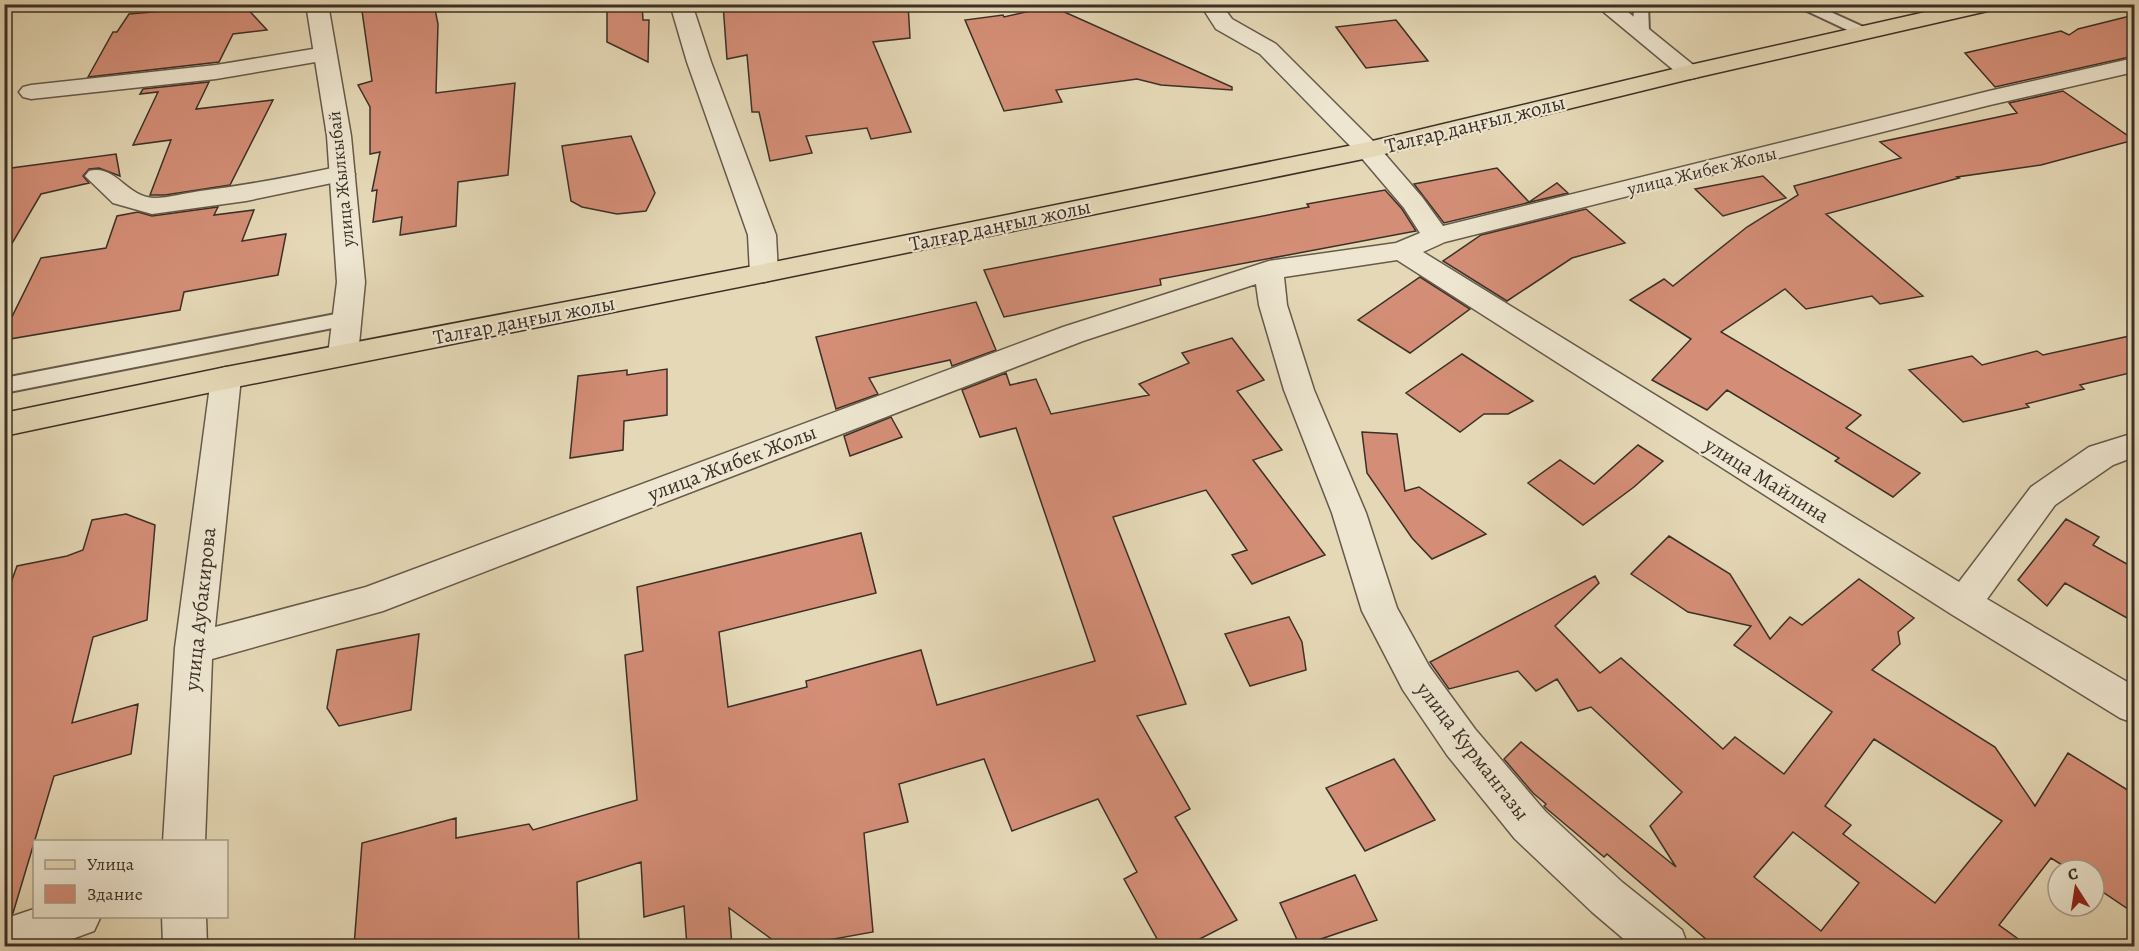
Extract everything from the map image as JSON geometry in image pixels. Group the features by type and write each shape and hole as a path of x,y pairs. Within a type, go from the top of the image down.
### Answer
{"main road":[{"name":"Талғар даңғыл жолы","path":"4,425 226,378 764,273 1368,150 1689,72 1992,4"}],"street":[{"name":"улица Жылкыбай","path":"317,4 339,136 351,282 343,355"},
{"path":"681,4 699,62 762,235 764,273"},
{"path":"1210,4 1224,24 1268,50 1368,150 1413,203 1436,236"},
{"path":"1604,4 1689,72"},
{"path":"31,92 216,72 325,54"},
{"name":"улица Жибек Жолы","path":"194,648 370,601 1073,334 1271,288 1402,251 1436,236 1989,98 2134,65"},
{"path":"98,176 122,197 152,206 246,193 342,174"},
{"name":"улица Майлина","path":"1402,251 1964,603 2134,705"},
{"name":"улица Курмангазы","path":"1271,288 1299,390 1349,513 1380,611 1416,678 1461,742 1530,825 1607,897 1666,946"},
{"name":"улица Аубакирова","path":"184,840 194,648 226,378"},
{"path":"1964,603 2043,496 2101,456 2134,445"},
{"path":"4,941 73,918"},
{"path":"184,918 185,946"}],"lane":[{"path":"1641,4 1641,33"},
{"path":"1799,4 1863,32"},
{"path":"4,386 346,319"}],"building":[{"path":"202,4 243,4 267,30 233,34 219,62 88,77 113,32 117,32 129,14 200,8"},
{"path":"361,4 434,4 438,24 436,93 515,83 508,175 458,182 456,226 400,235 402,217 373,222 377,190 372,191 380,152 370,154 370,107 358,85 372,81"},
{"path":"607,4 642,4 643,20 649,20 648,62 607,42"},
{"path":"723,4 908,4 910,38 873,42 911,132 871,139 867,128 806,136 812,153 770,161 759,112 752,112 747,55 727,59"},
{"path":"1051,6 1232,87 1232,90 1161,85 1137,79 1056,90 1062,102 1004,111 965,20 1003,15 1004,17"},
{"path":"2134,15 2134,56 1995,87 1965,53 2061,31 2069,35 2078,29"},
{"path":"1396,20 1428,61 1366,68 1336,27"},
{"path":"209,82 196,109 273,100 230,185 165,195 150,195 171,140 133,145 158,92 140,94 143,89"},
{"path":"2063,91 2134,140 2041,165 1957,177 1959,178 1826,214 1923,296 1880,304 1872,296 1806,309 1785,289 1721,332 1861,415 1846,428 1920,473 1893,497 1835,461 1839,458 1727,390 1707,410 1652,380 1691,339 1630,300 1664,279 1673,286 1747,227 1798,195 1794,186 1901,158 1880,142 2017,113 2009,103"},
{"path":"631,136 655,193 646,211 617,214 582,207 571,201 562,146"},
{"path":"116,154 120,176 99,168 89,169 83,176 89,183 41,194 4,257 4,169"},
{"path":"1497,168 1529,202 1557,183 1568,193 1444,223 1414,184"},
{"path":"1763,176 1786,198 1723,216 1695,189"},
{"path":"1385,190 1402,209 1416,231 1160,279 1161,285 1004,317 984,270 1309,207 1307,204"},
{"path":"218,207 214,215 254,210 242,241 286,234 278,275 184,292 180,310 4,340 4,333 41,258 106,248 117,216 138,212 152,216"},
{"path":"1586,209 1625,243 1572,258 1507,301 1443,261 1481,235"},
{"path":"1420,277 1470,309 1410,353 1358,320"},
{"path":"976,302 996,350 952,366 950,360 869,378 878,394 836,409 816,337"},
{"path":"2134,335 2134,372 2080,385 2084,389 2026,404 2029,407 1963,422 1909,370 1972,356 1982,365 2037,351 2043,355"},
{"path":"1232,338 1264,380 1237,391 1282,450 1253,460 1325,555 1252,584 1232,555 1247,550 1206,490 1113,517 1186,704 1137,716 1190,809 1175,817 1237,920 1186,946 1161,946 1124,879 1137,872 1098,799 1012,831 984,759 899,784 908,822 864,833 873,932 795,946 781,946 729,908 732,946 687,946 684,906 644,917 641,862 577,882 579,946 354,946 362,843 456,818 456,838 529,824 533,830 637,800 625,655 643,651 637,587 861,533 876,593 719,632 728,707 807,687 806,681 921,650 937,705 1095,661 1016,428 980,437 962,390 1006,373 1010,385 1036,379 1051,414 1149,395 1139,384 1189,363 1182,353"},
{"path":"1462,354 1533,401 1508,414 1484,414 1460,432 1406,393"},
{"path":"667,369 667,415 624,421 623,450 570,458 578,376 627,370 627,375"},
{"path":"891,417 902,437 850,456 844,436"},
{"path":"1362,432 1397,434 1405,491 1419,487 1486,534 1432,559 1412,538 1367,473"},
{"path":"1638,445 1663,461 1634,487 1583,525 1528,483 1560,460 1594,484"},
{"path":"126,514 155,525 147,620 93,637 72,723 138,704 131,754 54,776 13,913 4,915 4,602 17,566 67,556 83,550 92,520"},
{"path":"2066,519 2099,537 2093,545 2134,568 2134,622 2065,583 2047,606 2018,580"},
{"path":"1669,536 1730,574 1770,639 1790,617 1802,625 1859,579 1914,618 1898,632 1900,644 1872,670 1995,747 2035,806 2068,753 2134,794 2134,913 2106,894 2106,858 2046,858 2046,864 1999,925 2028,946 1714,946 1607,854 1604,857 1547,809 1544,806 1546,804 1533,793 1504,759 1521,742 1676,867 1650,826 1682,792 1591,707 1578,711 1557,679 1536,691 1518,671 1449,689 1430,662 1595,576 1599,583 1555,626 1600,673 1621,658 1723,749 1735,737 1784,774 1832,712 1734,645 1751,626 1688,612 1631,574","holes":["1874,739 2002,821 1935,903 1843,834 1851,825 1825,806","1793,832 1859,883 1821,931 1754,877"]},
{"path":"1289,617 1302,642 1306,670 1250,686 1225,634"},
{"path":"419,634 411,710 339,726 327,708 337,650"},
{"path":"1394,759 1435,820 1365,851 1326,788"},
{"path":"1355,875 1377,920 1300,946 1280,903"}]}
